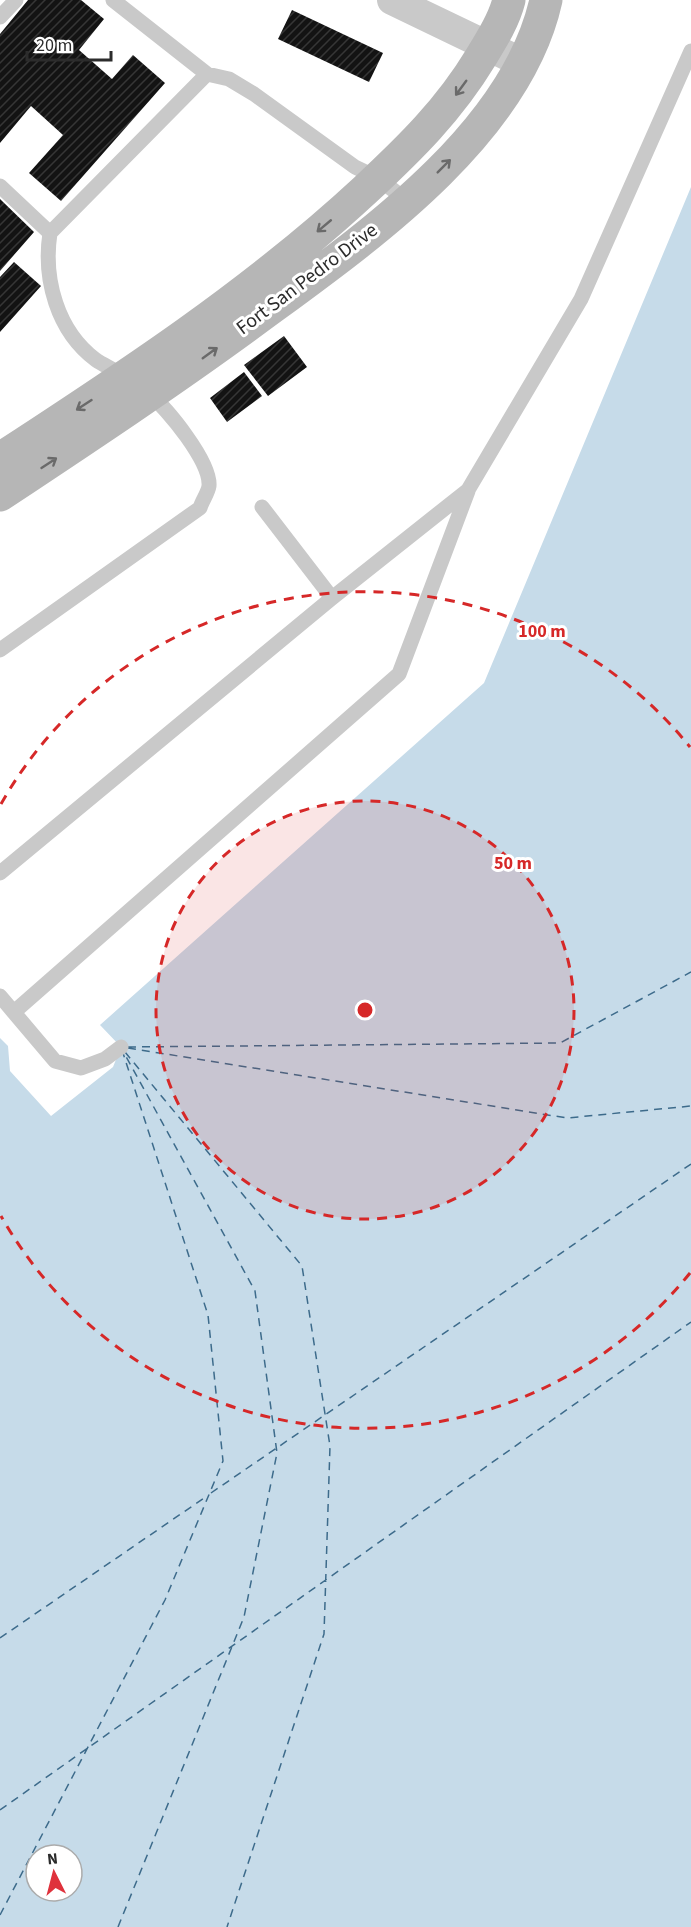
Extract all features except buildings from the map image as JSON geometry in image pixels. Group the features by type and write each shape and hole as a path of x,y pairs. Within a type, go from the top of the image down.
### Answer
{"main road":[{"name":"Fort San Pedro Drive","path":"0,459 124,378 280,263 378,178 427,130 466,81 488,45 509,0"},
{"name":"Fort San Pedro Drive","path":"0,495 152,395 353,247 407,201 474,136 523,63 542,19 546,0"}],"street":[{"path":"392,0 523,63"}],"lane":[{"path":"0,17 16,0"},
{"path":"113,0 207,74 229,79 355,167 378,178 407,201"},
{"path":"14,1012 399,674 468,490 581,298 691,51"},
{"path":"0,650 200,508 209,486 204,462 152,395 95,359 70,333 54,299 46,257 50,233 207,74"},
{"path":"0,186 50,233"},
{"path":"0,873 332,598 468,490"},
{"path":"261,507 332,598"},
{"path":"0,996 55,1061 81,1068 105,1059 121,1047"}],"water":[{"path":"691,187 691,1927 0,1927 0,1038 8,1046 10,1071 51,1116 113,1067 121,1047 100,1025 484,683"}],"ferry route":[{"path":"128,1047 560,1043 691,972"},
{"path":"128,1048 567,1118 691,1106"},
{"path":"125,1052 302,1266 330,1446 324,1634 227,1927"},
{"path":"0,1915 165,1600 223,1461 208,1315 123,1053"},
{"path":"118,1927 244,1617 277,1453 255,1291 124,1053"},
{"path":"211,1493 691,1164"},
{"path":"0,1810 691,1322"},
{"path":"0,1638 207,1496"}]}
